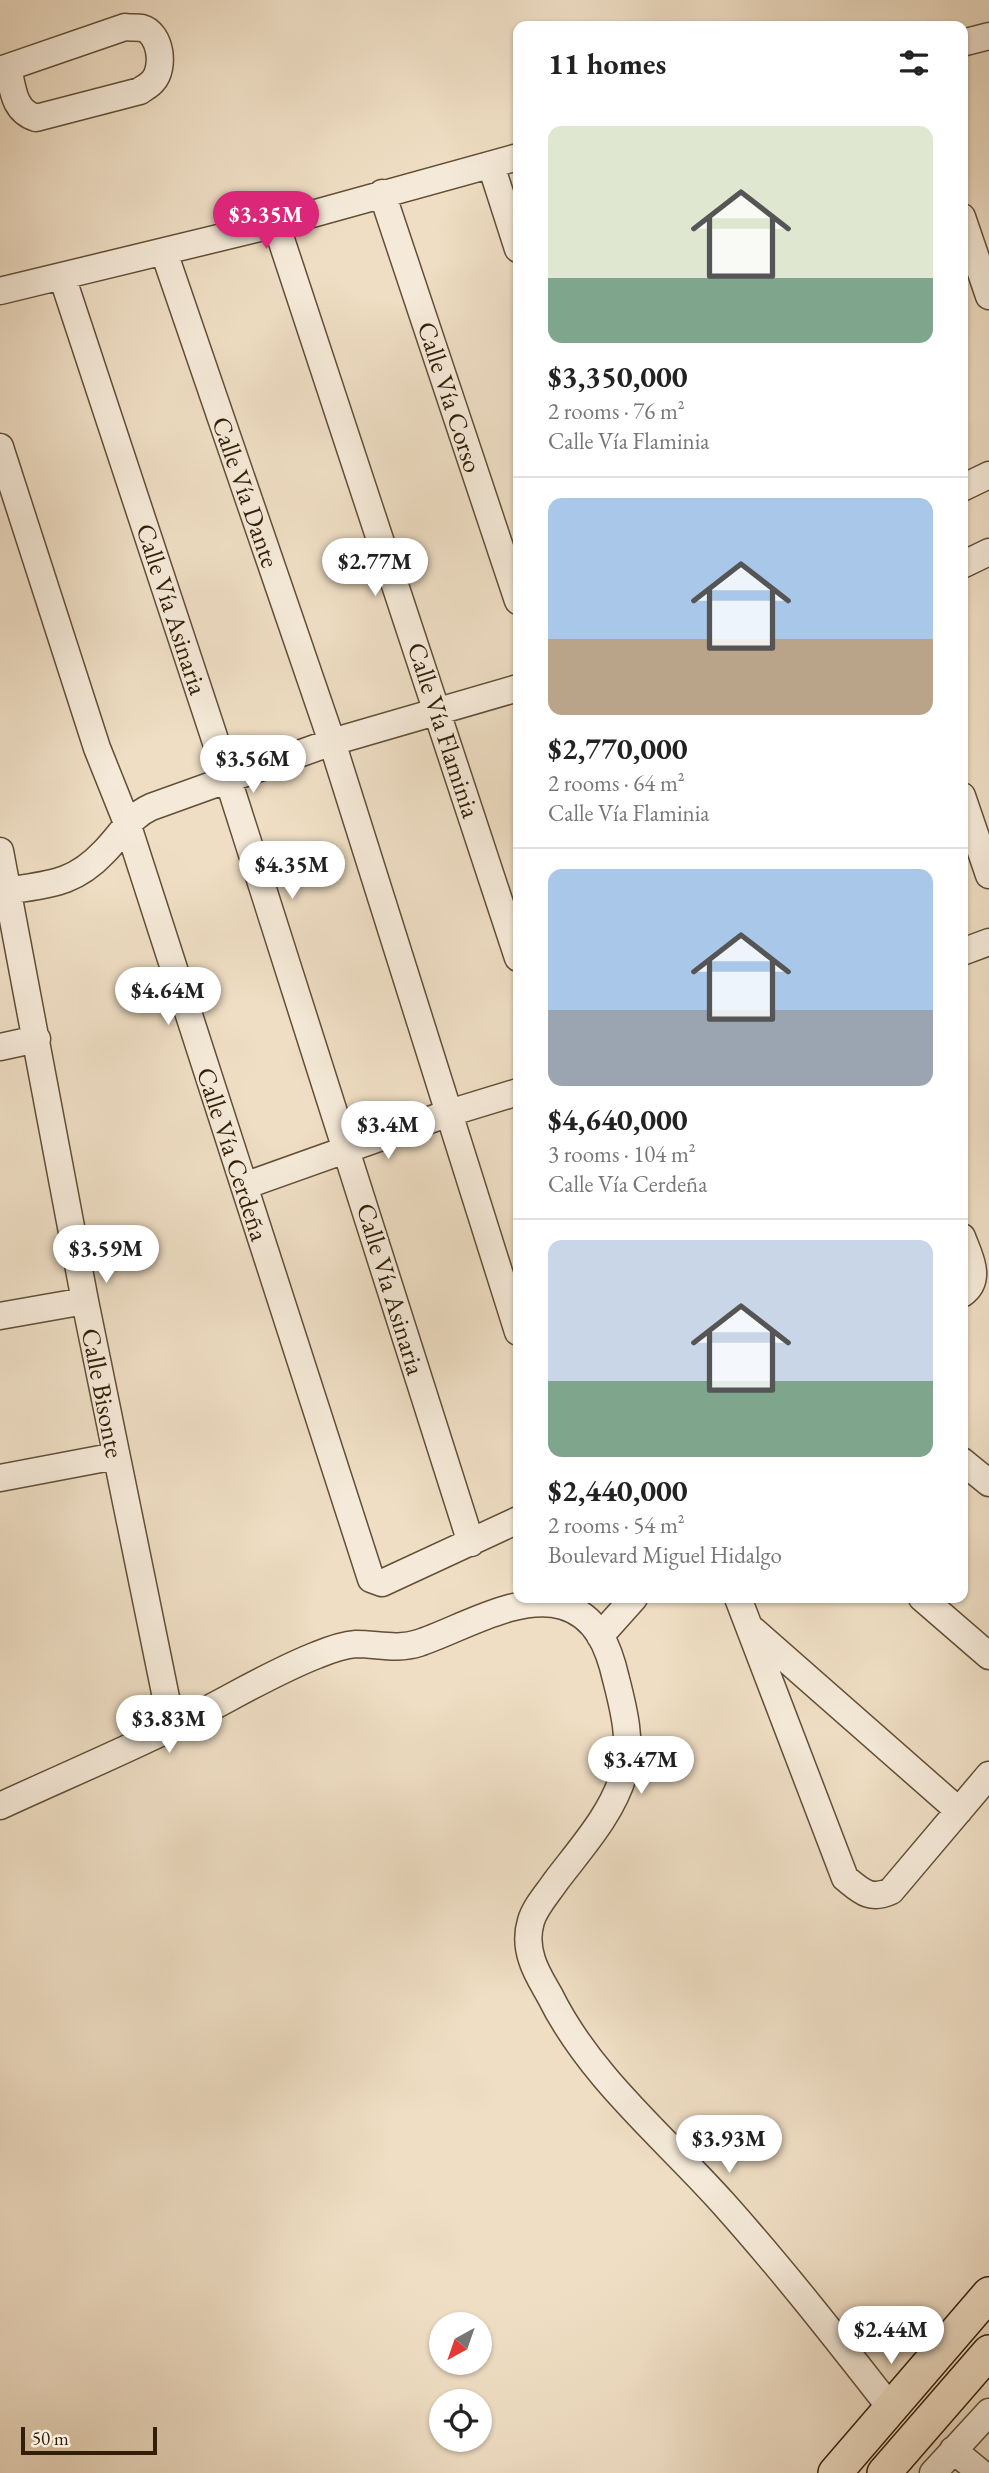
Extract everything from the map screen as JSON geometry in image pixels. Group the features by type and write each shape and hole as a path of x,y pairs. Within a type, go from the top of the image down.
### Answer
{"main road":[{"path":"835,2473 989,2294"},
{"path":"884,2473 989,2353"}],"street":[{"path":"125,27 144,29 155,37 158,51 159,69 154,81 140,91 36,118 25,115 18,106 4,69 125,27"},
{"path":"968,41 989,36"},
{"path":"0,291 276,224 513,158"},
{"path":"491,165 513,233"},
{"name":"Calle Vía Corso","path":"382,193 513,586"},
{"name":"Calle Vía Flaminia","path":"276,224 513,943"},
{"path":"968,235 989,296"},
{"name":"Calle Vía Dante","path":"164,252 332,742 513,1316"},
{"name":"Calle Vía Asinaria","path":"62,276 228,779 471,1543"},
{"name":"Calle Vía Cerdeña","path":"0,447 96,748 127,823 369,1574 374,1582 382,1583 471,1543"},
{"path":"968,485 989,475"},
{"path":"968,562 989,552"},
{"path":"4,892 46,887 67,880 101,855 127,823 151,807 332,742 513,690"},
{"path":"968,814 989,875"},
{"name":"Calle Bisonte","path":"0,851 4,892 37,1039 85,1301 172,1727"},
{"path":"968,949 989,942"},
{"path":"0,1047 37,1039"},
{"path":"244,1186 513,1094"},
{"path":"968,1254 974,1271 972,1284 968,1289"},
{"path":"0,1316 85,1301"},
{"path":"0,1478 116,1455"},
{"path":"968,1466 989,1483"},
{"path":"471,1543 513,1522"},
{"path":"0,1806 172,1727 314,1656 355,1644 390,1647 415,1644 529,1603"},
{"path":"540,1603 568,1607 583,1615 600,1636 612,1660 624,1709 628,1740 625,1769 618,1792 531,1919 528,1944 534,1965 558,2013 580,2047 768,2255 890,2407"},
{"path":"600,1636 630,1603"},
{"path":"740,1603 845,1878 863,1893 880,1896 891,1891 989,1775"},
{"path":"928,1603 989,1656"},
{"path":"749,1627 959,1811"},
{"path":"933,2473 989,2412"},
{"path":"953,2450 981,2473"}]}
